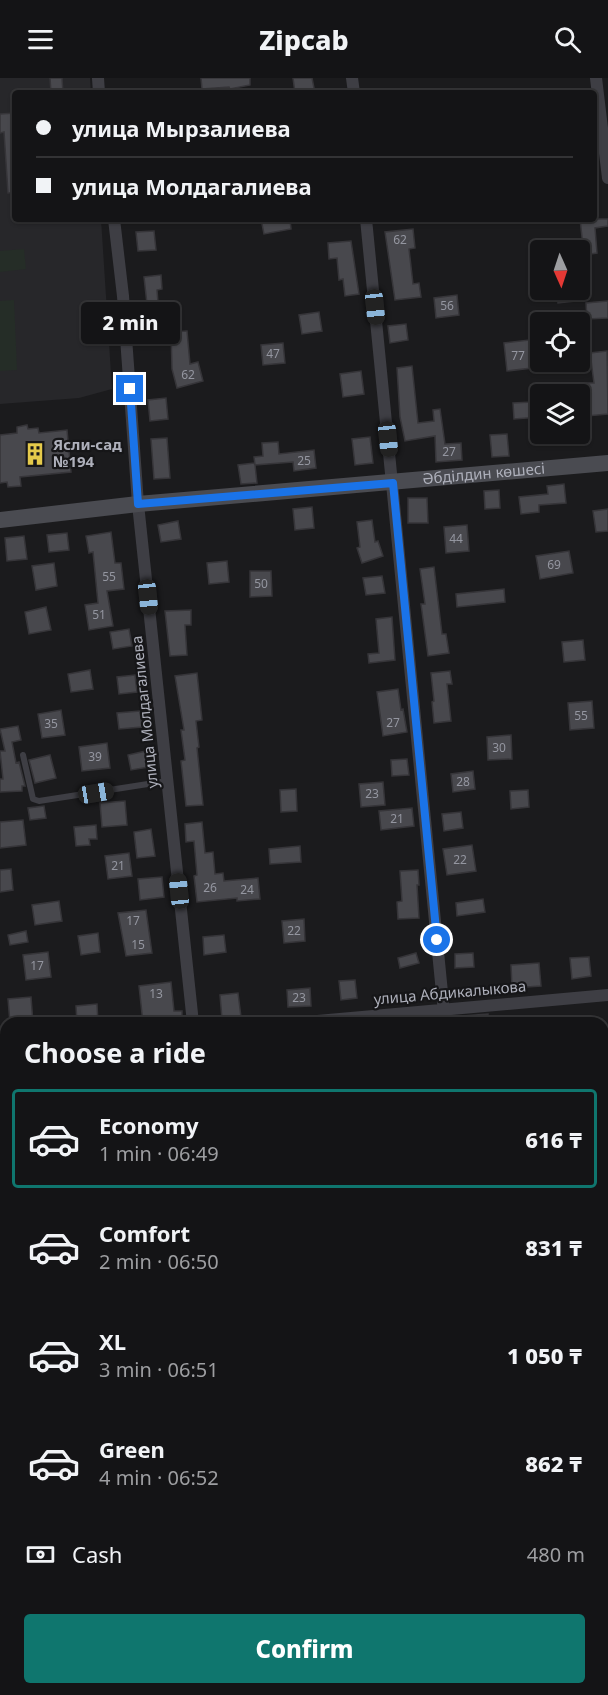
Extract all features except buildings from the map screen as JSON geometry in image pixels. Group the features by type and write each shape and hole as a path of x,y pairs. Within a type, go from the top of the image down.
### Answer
{"main road":[{"name":"Әбділдин көшесі","path":"0,520 138,504 608,463"}],"street":[{"path":"596,78 608,178"},
{"name":"улица Молдагалиева","path":"114,222 123,296 138,504 192,1017"},
{"path":"366,222 444,1017"},
{"name":"улица Абдикалыкова","path":"354,1017 608,995"}],"lane":[{"path":"23,755 33,799 39,801 167,781"}],"shaded area":[{"path":"0,78 90,78 91,90 12,90 12,222 101,222 112,389 79,398 0,404"},
{"path":"24,249 26,269 0,272 0,251"},
{"path":"14,300 17,370 0,371 0,301"}],"place":[{"name":"Ясли-сад №194","path":"35,454"}],"route":[{"path":"130,389 138,504 393,483 437,940"}]}
